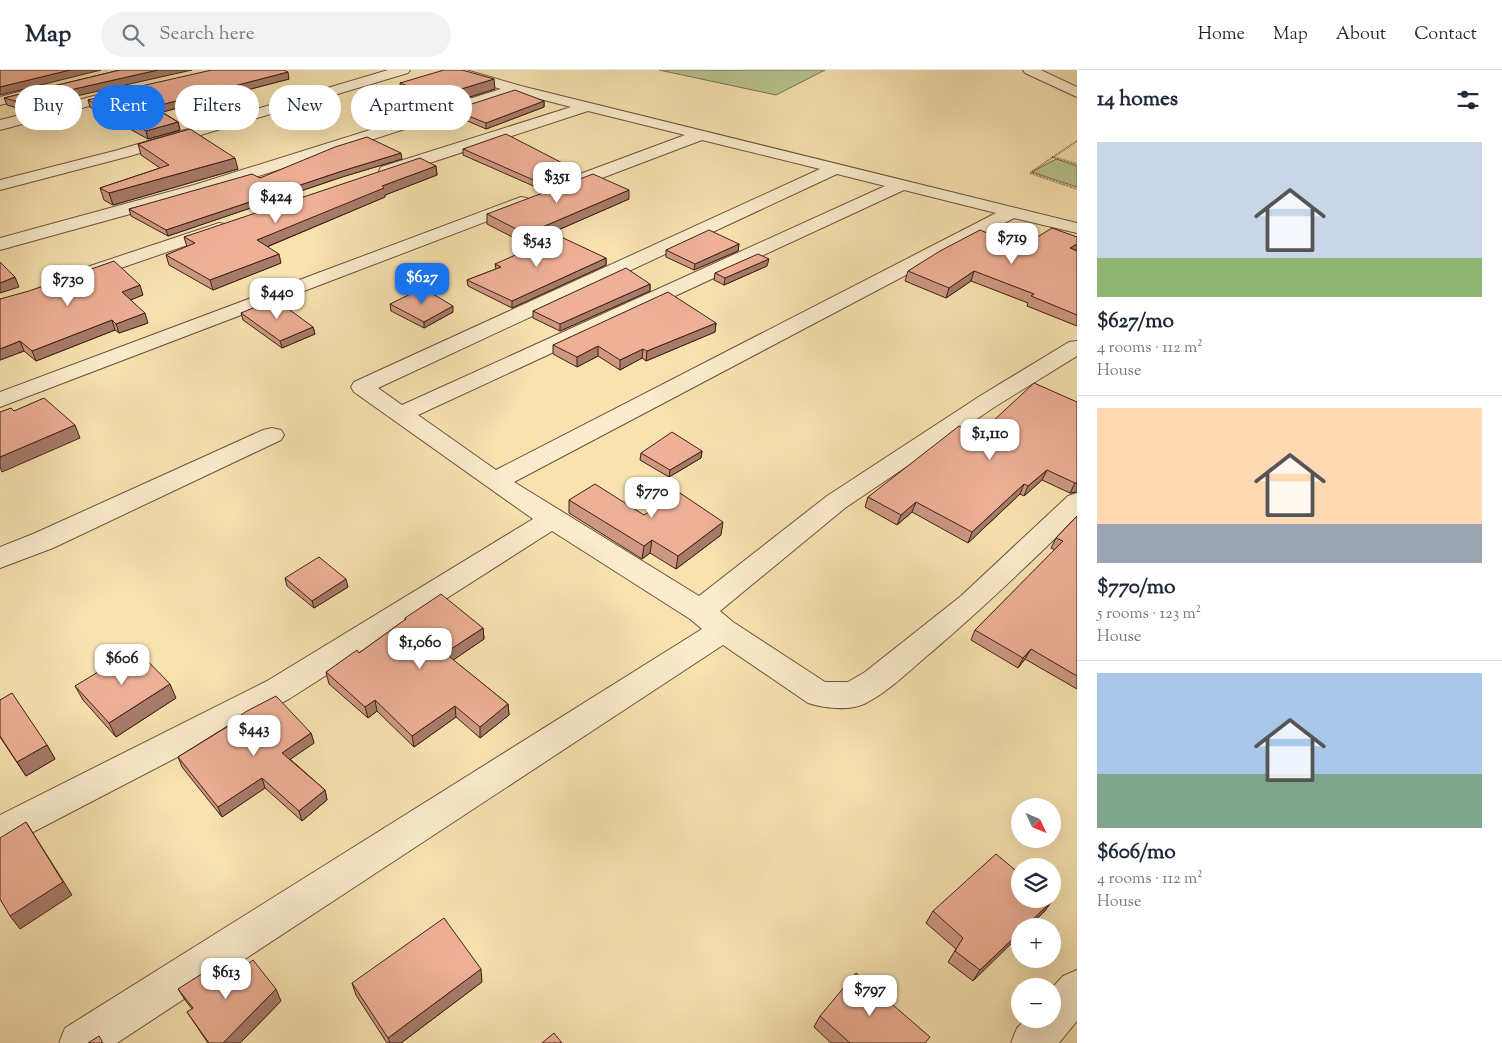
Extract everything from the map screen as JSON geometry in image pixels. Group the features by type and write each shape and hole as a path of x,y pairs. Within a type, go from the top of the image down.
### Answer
{"street":[{"path":"0,185 124,153 403,70"},
{"path":"452,70 516,89 1077,228"},
{"path":"1030,70 1077,93"},
{"path":"0,244 200,189 516,89"},
{"path":"0,101 15,97"},
{"path":"0,125 92,101"},
{"path":"368,177 590,106"},
{"path":"0,400 702,134"},
{"path":"836,168 362,387 495,481 711,620 819,694 853,695 876,681 924,644 971,603 1077,502"},
{"path":"401,414 903,184"},
{"path":"495,481 1012,212"},
{"path":"64,281 238,221"},
{"path":"80,1043 711,620 836,502 988,401 1077,347"},
{"path":"0,558 43,541 272,435"},
{"path":"0,832 278,690 552,519"},
{"path":"1032,1043 1077,990"}],"path":[{"path":"1077,141 1030,173 1077,189"},
{"path":"1053,157 1077,164"}],"green space":[{"path":"659,70 825,70 776,95"},
{"path":"1056,159 1077,166 1077,187 1032,172"}],"building":[{"path":"0,70 70,70 0,87"},
{"path":"120,70 158,70 82,87 82,85 58,85"},
{"path":"212,70 284,70 288,72 238,85 175,85 175,101 165,104 165,85 145,85"},
{"path":"444,70 462,70 494,79 472,86 405,85 400,83"},
{"path":"515,90 544,101 486,123 472,117 472,104"},
{"path":"15,95 15,101 4,98"},
{"path":"165,114 175,120 175,123 165,126"},
{"path":"192,130 235,158 109,193 100,188 169,165 138,144"},
{"path":"506,134 574,169 538,182 463,149"},
{"path":"367,137 401,153 166,230 129,209 252,174 260,178 335,147"},
{"path":"420,158 436,166 382,186 384,188 257,240 279,254 210,280 166,255 195,243 184,237"},
{"path":"593,174 629,190 526,234 487,214"},
{"path":"1052,228 1077,237 1077,244 1070,248 1077,251 1077,315 1031,296 1034,294 974,271 949,288 908,271 940,251 980,230 1021,247"},
{"path":"709,230 739,244 695,264 666,250"},
{"path":"559,236 606,258 512,301 467,280 501,267 495,264"},
{"path":"758,254 769,259 725,278 715,273"},
{"path":"114,261 140,285 122,292 145,313 116,324 112,320 32,351 20,341 0,349 0,299 29,291"},
{"path":"0,262 15,277 0,283"},
{"path":"626,268 650,284 560,324 533,311"},
{"path":"423,288 453,306 424,322 390,304"},
{"path":"668,292 716,323 647,351 643,349 620,360 598,346 577,357 553,345"},
{"path":"275,299 313,327 280,341 241,313"},
{"path":"1034,383 1077,402 1077,483 1047,470 1028,486 1024,484 972,532 916,502 901,515 868,497 959,426 978,435"},
{"path":"44,398 75,425 0,457 0,412 11,408 14,411"},
{"path":"672,432 702,451 670,470 641,453"},
{"path":"595,484 644,515 680,493 723,522 678,556 652,540 644,546 569,500"},
{"path":"1077,516 1077,676 1031,649 1023,658 975,630 1063,541 1056,538"},
{"path":"319,557 346,579 312,601 285,578"},
{"path":"441,594 483,628 445,653 508,704 480,727 455,706 412,736 375,700 365,707 326,672 357,650 359,653 405,618"},
{"path":"136,649 170,684 109,723 75,686"},
{"path":"12,693 47,745 17,762 0,736 0,700"},
{"path":"276,696 311,733 282,753 325,790 299,811 262,778 218,807 178,757 243,717 241,715 247,711"},
{"path":"26,822 63,882 10,916 0,899 0,838"},
{"path":"996,854 1011,866 1011,908 1045,908 1034,918 1011,918 1011,941 980,970 955,951 963,938 933,911"},
{"path":"444,918 481,969 388,1038 352,983"},
{"path":"253,960 276,989 223,1043 209,1043 187,1012 193,1008 178,989 214,966 226,981"},
{"path":"856,973 930,1037 925,1043 850,1043 820,1016"},
{"path":"554,1033 562,1043 542,1043"},
{"path":"99,1036 103,1043 88,1043"}]}
